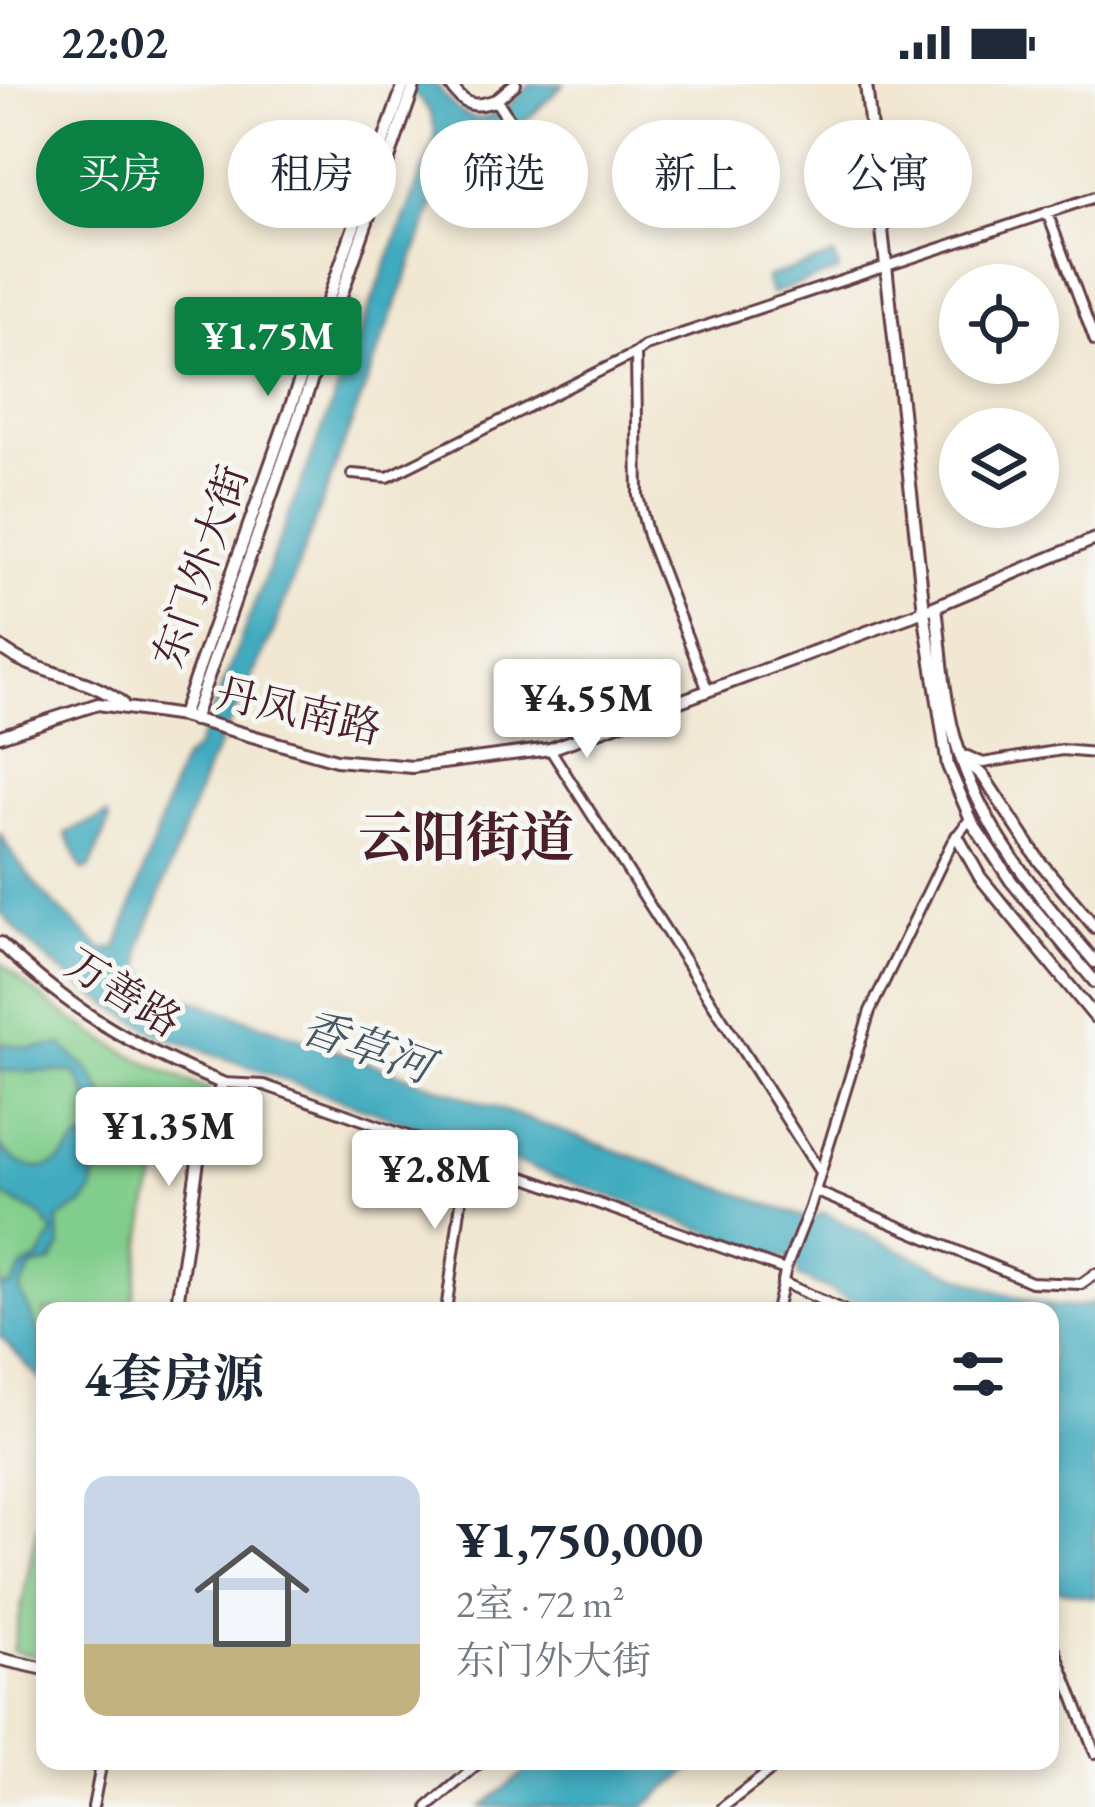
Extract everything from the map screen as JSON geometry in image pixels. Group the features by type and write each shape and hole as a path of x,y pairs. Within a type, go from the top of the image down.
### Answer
{"street":[{"path":"404,84 404,99"},
{"path":"404,99 415,84"},
{"path":"450,84 472,106 497,102 515,84"},
{"path":"866,84 948,766 970,819 1011,881 1095,982"},
{"name":"东门外大街","path":"193,720 404,99"},
{"path":"497,102 510,120"},
{"path":"352,474 388,477 645,346 1095,197"},
{"path":"1047,212 1095,341"},
{"path":"636,353 638,496 648,536 708,691"},
{"name":"丹凤南路","path":"0,736 98,704 193,720 335,760 412,767 550,749 930,609 1095,538"},
{"path":"930,609 953,731 994,833 1095,962"},
{"path":"0,647 18,661 106,690 124,705"},
{"path":"550,749 820,1172"},
{"path":"960,753 983,763 1062,750 1095,753"},
{"path":"960,753 1040,862 1095,927"},
{"path":"983,763 991,790 994,833"},
{"path":"778,1302 870,1011 957,836 970,819"},
{"path":"957,836 980,877 1095,1017"},
{"name":"万善路","path":"0,943 44,982 126,1040 222,1083"},
{"path":"177,1302 197,1161 222,1083 264,1085 786,1269"},
{"path":"447,1302 467,1158"},
{"path":"814,1191 1031,1282 1081,1284 1095,1274"},
{"path":"782,1282 825,1302"},
{"path":"0,1659 36,1667"},
{"path":"1059,1660 1095,1753"},
{"path":"93,1807 100,1770"},
{"path":"428,1807 471,1770"},
{"path":"723,1807 771,1770"}],"green space":[{"path":"0,962 98,1036 209,1090 197,1134 172,1131 149,1201 132,1302 36,1302 36,1375 0,1336"},
{"path":"36,1532 36,1656 13,1651"}],"water":[{"path":"391,84 436,84 459,111 481,118 504,109 530,84 564,84 524,120 432,120 423,103"},
{"path":"420,178 420,228 425,228 272,635 205,774 141,945 141,968 158,987 181,996 812,1220 822,1212 960,1276 1036,1302 855,1302 798,1276 797,1263 160,1035 74,980 0,911 0,833 21,866 59,909 102,949 117,949 177,773 195,750"},
{"path":"834,256 839,271 771,294 766,278"},
{"path":"107,815 109,822 90,868 82,870 66,833"},
{"path":"0,1043 31,1048 62,1045 91,1073 110,1105 99,1135 93,1192 57,1220 61,1247 51,1263 32,1267 20,1290 36,1325 36,1375 0,1336 0,1286 11,1286 23,1267 39,1259 54,1233 40,1215 0,1194 0,1146 21,1163 41,1168 60,1160 92,1133 85,1092 73,1072 0,1071"},
{"path":"1095,1302 1095,1598 1059,1590 1059,1305"},
{"path":"527,1770 691,1770 644,1807 481,1807"}],"district":[{"name":"云阳街道","path":"466,837"}],"water label":[{"name":"香草河","path":"367,1046"}]}
